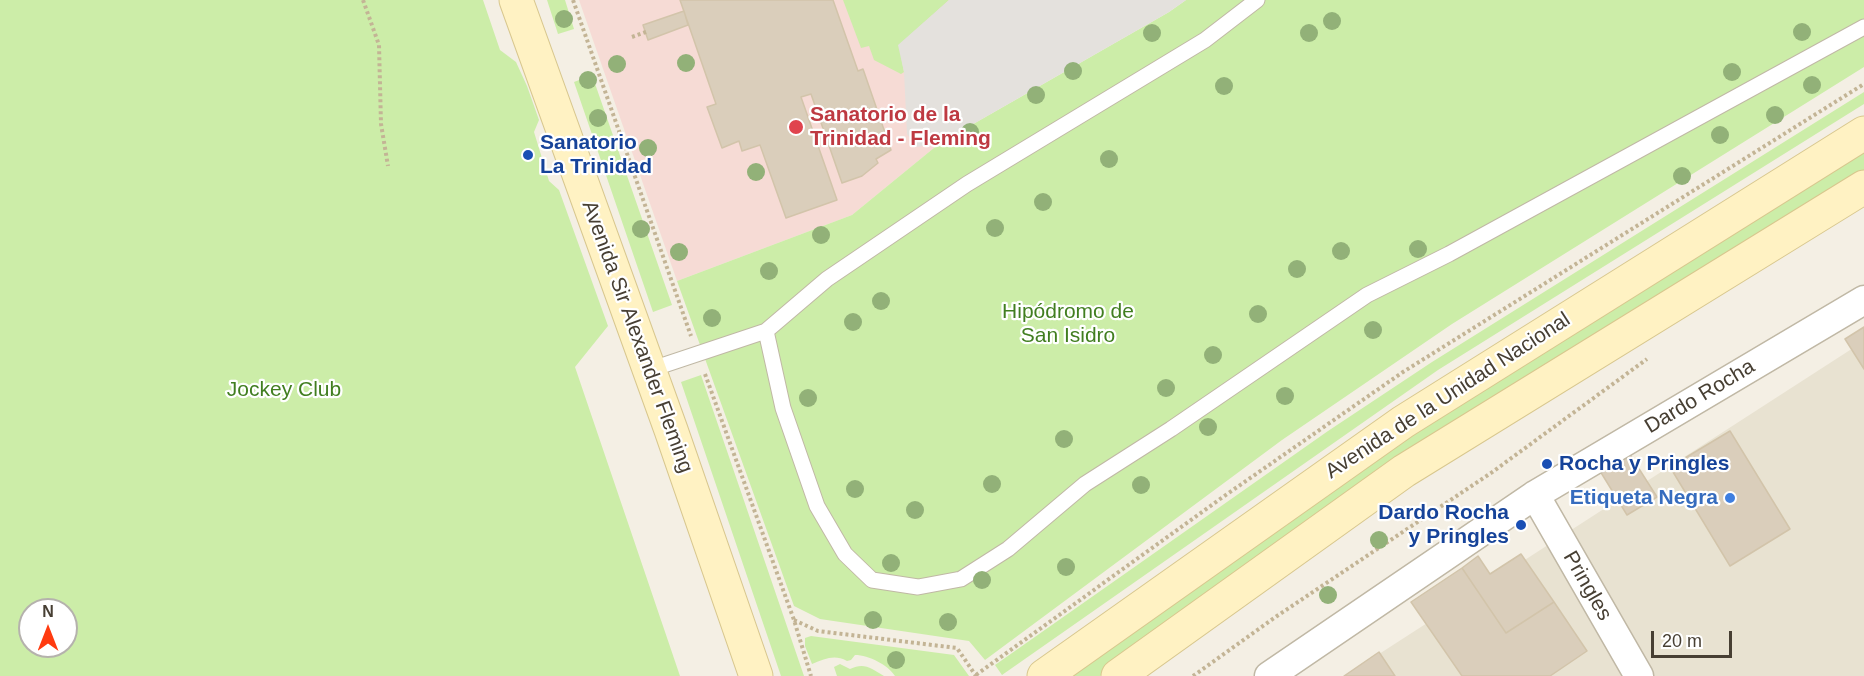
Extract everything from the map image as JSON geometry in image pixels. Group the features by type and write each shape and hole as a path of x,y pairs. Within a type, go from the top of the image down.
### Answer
{"main road":[{"path":"495,0 502,26 512,45 538,61"},
{"name":"Avenida Sir Alexander Fleming","path":"516,0 756,676"},
{"name":"Avenida de la Unidad Nacional","path":"1044,676 1380,436 1864,133"},
{"name":"Avenida de la Unidad Nacional","path":"1118,676 1404,471 1864,187"}],"street":[{"name":"Dardo Rocha","path":"1269,676 1535,495 1864,300"},
{"name":"Pringles","path":"1535,495 1639,676"}],"lane":[{"path":"649,370 766,331 827,279 958,190 1205,40 1257,0"},
{"path":"766,331 783,408 817,506 845,554 872,580 918,587 961,579 1008,549 1085,484 1171,429 1367,295 1449,254 1864,27"}],"path":[{"path":"363,0 379,45 381,124 388,166"},
{"path":"632,37 646,32"},
{"path":"794,620 819,631 957,648 976,675 1220,499 1403,372 1864,84"},
{"path":"1193,676 1277,616 1491,473 1654,354"}],"shaded area":[{"name":"Sanatorio de la Trinidad - Fleming","path":"579,0 1186,0 940,143 852,215 677,281"},
{"path":"949,0 1186,0 1169,12 940,143 917,147 907,134 904,72 898,45"},
{"path":"1864,341 1864,676 1345,676"}],"green space":[{"name":"Jockey Club","path":"0,0 483,0 500,50 516,62 527,86 539,120 534,132 549,181 559,190 608,326 575,367 680,676 0,676"},
{"path":"547,0 565,0 574,29 558,34"},
{"path":"843,0 949,0 899,45 904,72 901,74 874,60 869,46 861,48"},
{"name":"Hipódromo de San Isidro","path":"1186,0 1864,0 1864,67 1452,324 1282,440 985,660 969,641 820,619 794,606 677,281 852,215 940,143 1169,12"},
{"path":"592,75 672,305 653,312 574,82"},
{"path":"1864,92 1864,104 1438,370 1002,675 995,665 1328,431 1432,362"},
{"path":"1864,148 1864,171 1317,522 1100,676 1066,676 1375,457"},
{"path":"701,375 804,676 781,676 681,382"},
{"path":"811,636 954,655 969,676 895,676 878,661 855,655 847,661 834,658 812,664 805,646 805,638"},
{"path":"840,664 850,669 859,666 867,667 884,676 837,676 834,667"}],"building":[{"path":"680,0 833,0 858,71 863,69 891,150 876,159 878,163 862,176 842,183 811,94 801,97 837,200 786,218 760,145 742,151 739,141 722,148 707,107 716,104"},
{"path":"684,11 688,25 648,40 643,25"},
{"path":"1864,327 1864,369 1845,339"},
{"name":"Etiqueta Negra","path":"1730,431 1790,529 1730,566 1670,467"},
{"path":"1629,453 1657,497 1627,515 1600,471"},
{"path":"1521,554 1554,602 1506,633 1462,568 1478,556 1490,574"},
{"path":"1462,568 1506,633 1554,602 1587,651 1550,676 1462,676 1411,602"},
{"path":"1379,652 1395,676 1344,676"}],"place":[{"name":"Sanatorio de la Trinidad - Fleming","path":"796,127"},
{"name":"Sanatorio La Trinidad","path":"528,155"},
{"name":"Rocha y Pringles","path":"1547,464"},
{"name":"Etiqueta Negra","path":"1730,498"},
{"name":"Dardo Rocha y Pringles","path":"1521,525"}]}
